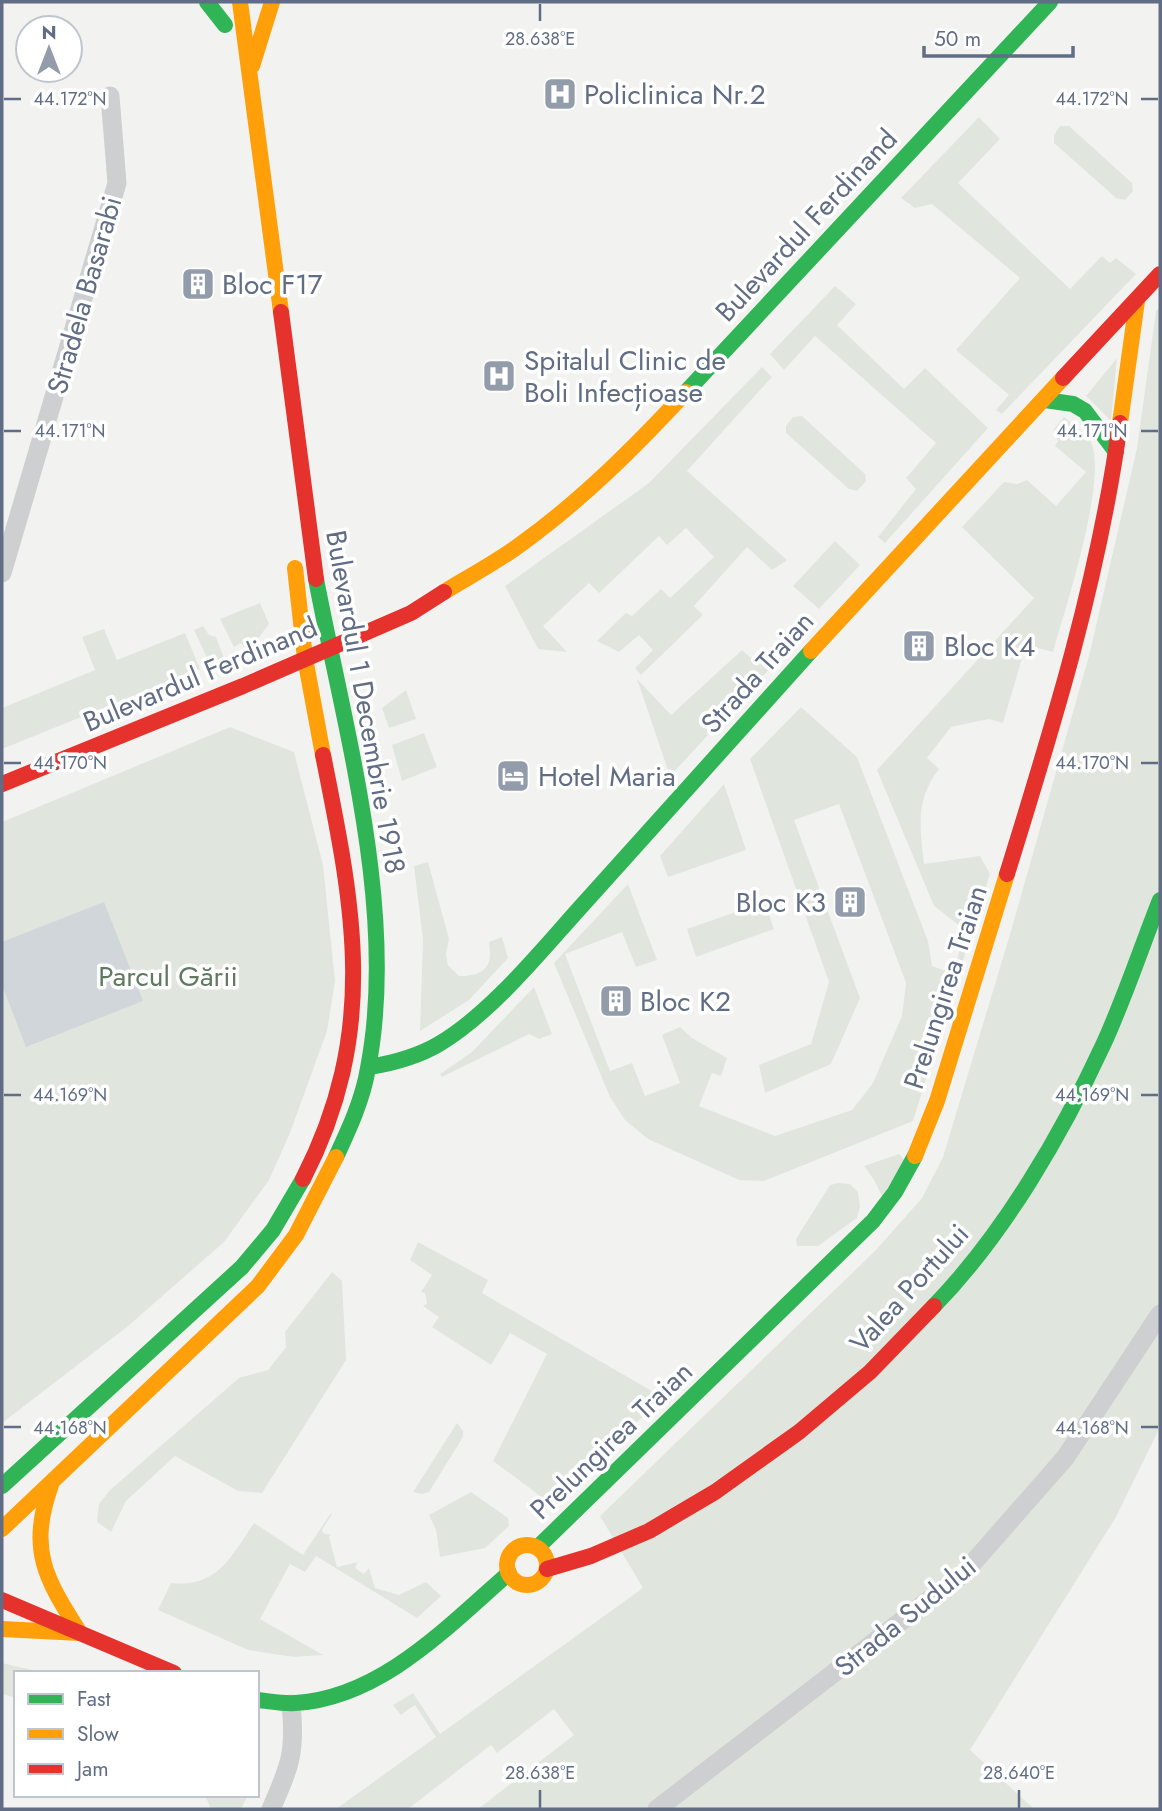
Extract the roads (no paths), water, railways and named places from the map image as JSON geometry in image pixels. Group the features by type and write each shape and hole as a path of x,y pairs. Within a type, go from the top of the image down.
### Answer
{"street":[{"path":"207,2 226,32 222,2"},
{"name":"Bulevardul 1 Decembrie 1918","path":"2,1529 258,1286 280,1261 334,1162 369,1067 377,948 365,827 328,649 312,552 240,2"},
{"path":"249,76 272,2"},
{"name":"Bulevardul Ferdinand","path":"2,784 243,686 411,613 499,559 570,506 646,435 1051,2"},
{"name":"Stradela Basarabi","path":"2,573 117,183 110,96"},
{"name":"Strada Traian","path":"369,1067 390,1066 435,1047 474,1018 535,957 891,562 1160,274"},
{"name":"Prelungirea Traian","path":"538,1547 873,1221 911,1166 937,1101 1074,650 1098,549 1116,452 1137,301"},
{"path":"1045,400 1073,404 1085,411 1116,452"},
{"name":"Bulevardul 1 Decembrie 1918","path":"2,1486 242,1267 272,1233 316,1155 331,1113 345,1066 352,1022 355,953 347,885 305,658 294,557"},
{"name":"Valea Portului","path":"547,1569 591,1556 649,1531 715,1492 799,1432 870,1372 958,1281 1030,1181 1050,1146 1104,1043 1160,900"},
{"name":"Strada Sudului","path":"657,1809 964,1573 1065,1458 1160,1314"},
{"path":"52,1482 39,1522 41,1557 51,1589 80,1633"},
{"path":"525,1545 538,1547 547,1558 547,1569 543,1578 531,1585 517,1582 509,1573 508,1561 514,1550 525,1545"},
{"path":"259,1700 291,1704 314,1703 340,1696 373,1680 418,1650 509,1573"},
{"path":"2,1600 169,1671"},
{"path":"2,1629 80,1633"},
{"path":"271,1809 289,1768 294,1736 291,1704"}],"place":[{"name":"Policlinica Nr.2","path":"560,94"},
{"name":"Bloc F17","path":"198,284"},
{"name":"Spitalul Clinic de Boli Infecțioase","path":"499,376"},
{"name":"Bloc K4","path":"919,646"},
{"name":"Hotel Maria","path":"513,776"},
{"name":"Bloc K3","path":"850,902"},
{"name":"Bloc K2","path":"616,1001"}],"park label":[{"name":"Parcul Gării","path":"168,976"}]}
